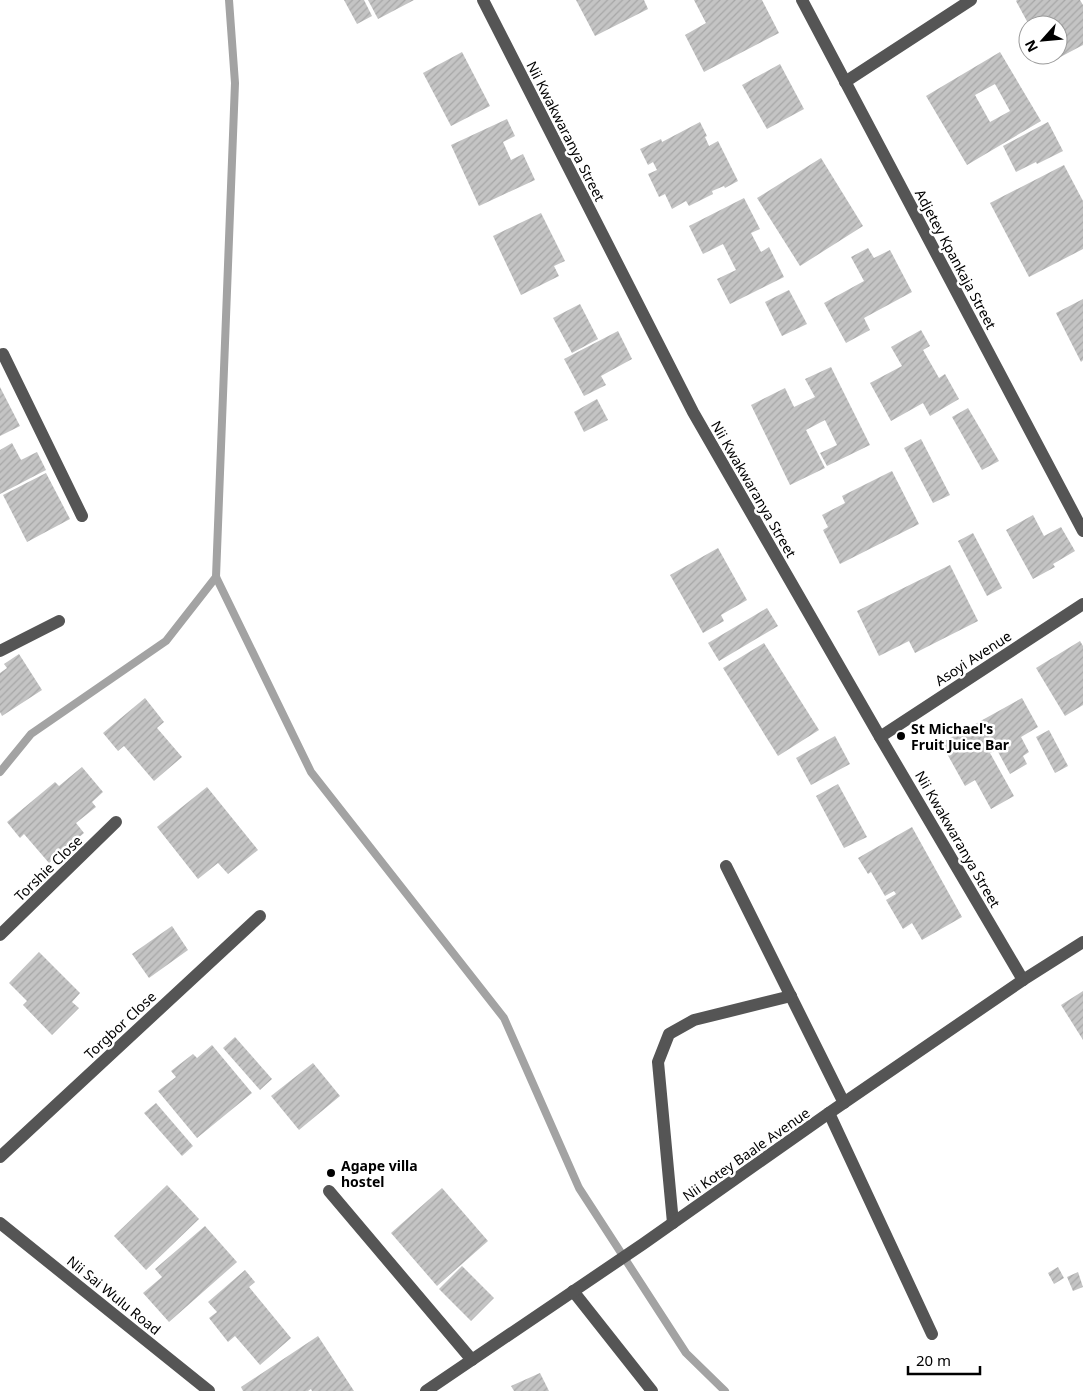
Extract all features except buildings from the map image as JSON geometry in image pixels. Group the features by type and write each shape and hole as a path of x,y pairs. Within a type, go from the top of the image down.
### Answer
{"street":[{"name":"Nii Kwakwaranya Street","path":"482,0 693,412 880,737 1023,980"},
{"name":"Adjetey Kpankaja Street","path":"802,0 1083,531"},
{"path":"845,82 971,0"},
{"path":"1,354 82,516"},
{"name":"Asoyi Avenue","path":"880,737 1083,604"},
{"path":"0,651 59,621"},
{"name":"Torshie Close","path":"0,935 116,822"},
{"path":"726,866 844,1103"},
{"name":"Torgbor Close","path":"0,1157 260,916"},
{"name":"Nii Kotey Baale Avenue","path":"426,1391 643,1244 1023,980 1083,942"},
{"path":"673,1223 658,1062 669,1034 694,1020 791,996"},
{"path":"829,1114 932,1334"},
{"path":"329,1191 472,1360"},
{"name":"Nii Sai Wulu Road","path":"0,1223 209,1391"},
{"path":"573,1291 652,1391"}],"waterway":[{"path":"229,0 235,83 216,577 311,772 504,1018 579,1188 686,1353 725,1391"},
{"path":"0,772 31,734 166,641 216,577"}],"place":[{"name":"St Michael's Fruit Juice Bar","path":"901,736"},
{"name":"Agape villa hostel","path":"331,1173"}]}
